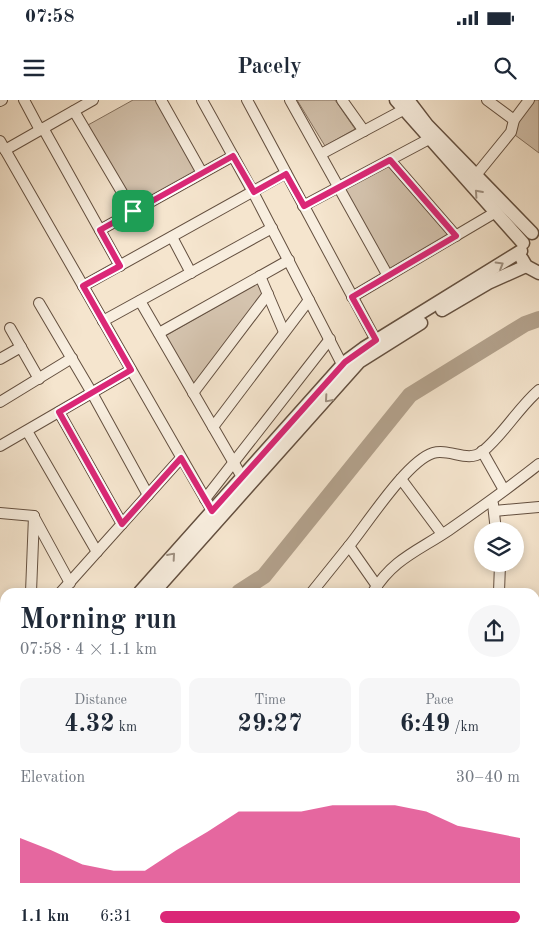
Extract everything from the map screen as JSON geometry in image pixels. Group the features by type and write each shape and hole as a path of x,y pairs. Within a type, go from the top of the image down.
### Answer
{"street":[{"path":"24,100 120,266"},
{"path":"93,100 42,129 3,145 215,516"},
{"path":"161,100 202,173"},
{"path":"202,100 254,192 345,370"},
{"path":"247,100 378,345"},
{"path":"290,100 388,276"},
{"path":"342,100 364,131"},
{"path":"489,100 514,120"},
{"path":"476,175 511,132 514,120 529,100"},
{"path":"320,154 364,131 403,103"},
{"path":"403,103 430,139 496,212 529,239"},
{"path":"403,103 476,175 529,239 526,266"},
{"path":"74,111 133,211"},
{"path":"304,206 430,139"},
{"path":"100,230 233,156"},
{"path":"390,160 456,236"},
{"path":"83,286 286,174"},
{"path":"352,297 496,212"},
{"path":"103,322 272,228"},
{"path":"172,237 190,273"},
{"path":"144,588 215,516 242,477 345,370 360,362 378,345 507,261 529,239"},
{"path":"159,333 289,260"},
{"path":"526,266 539,273"},
{"path":"378,345 488,283 526,266"},
{"path":"260,276 284,332"},
{"path":"193,393 268,294"},
{"path":"213,427 309,300"},
{"path":"140,301 242,477"},
{"path":"39,303 92,393 148,495"},
{"path":"10,328 39,378"},
{"path":"205,499 330,339"},
{"path":"0,359 21,347"},
{"path":"0,402 72,358"},
{"path":"0,446 131,370"},
{"path":"157,588 215,516 345,370"},
{"path":"315,588 401,479 422,460 433,453 473,456 482,452 510,424 526,402 539,390"},
{"path":"59,412 122,524"},
{"path":"27,431 97,552"},
{"path":"482,452 504,490"},
{"path":"65,588 181,458"},
{"path":"376,588 383,575 408,555 442,534 539,464"},
{"path":"401,479 442,534"},
{"path":"493,498 495,522"},
{"path":"494,511 539,507"},
{"path":"0,513 34,516"},
{"path":"34,516 70,582"},
{"path":"31,588 34,516"},
{"path":"349,546 374,588"},
{"path":"499,588 500,572"}],"shaded area":[{"path":"133,100 157,100 198,171 135,207 88,125"},
{"path":"297,100 335,100 355,129 325,146"},
{"path":"534,100 539,100 539,153 511,132"},
{"path":"388,164 450,234 390,269 344,188"},
{"path":"258,283 263,293 193,389 165,336"}],"waterway":[{"path":"245,588 264,576 410,395 525,324 539,319"}],"route":[{"path":"233,156 254,192 286,174 304,206 390,160 456,236 352,297 376,340 345,362 212,511 181,458 122,524 59,412 131,370 83,286 120,266 100,230 133,211 233,156"}]}
